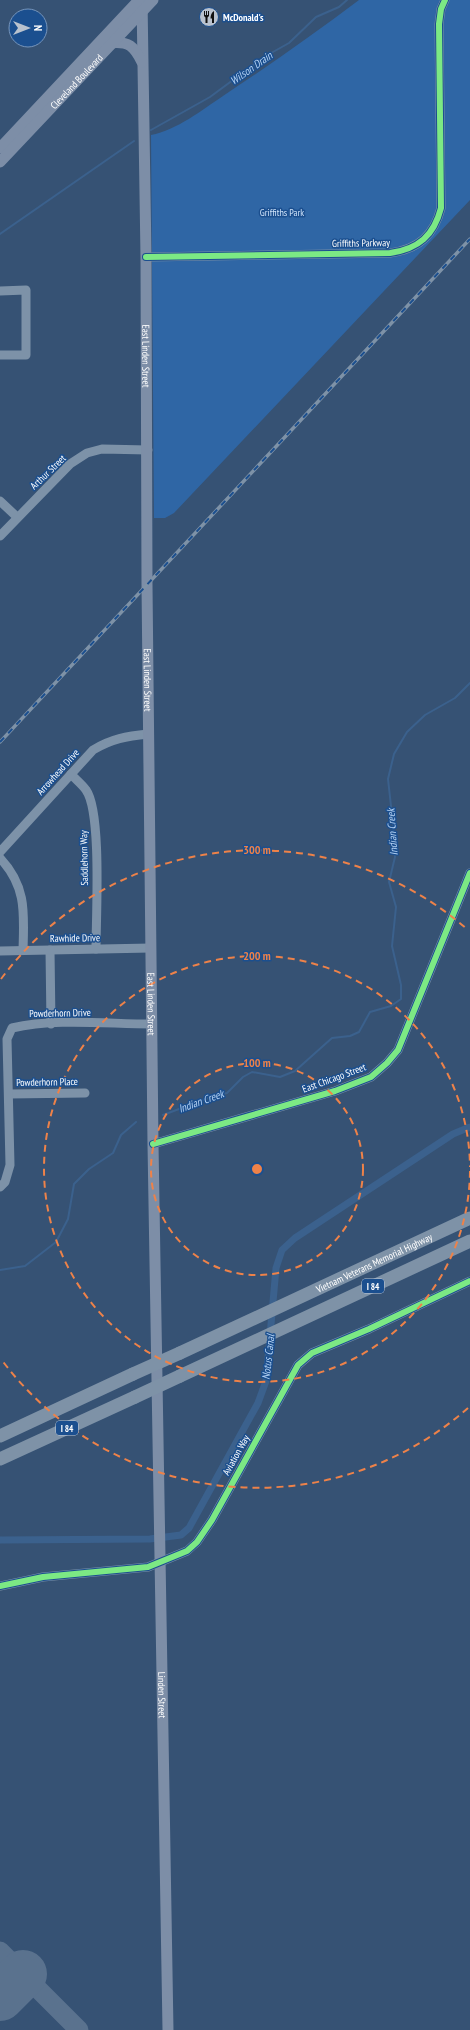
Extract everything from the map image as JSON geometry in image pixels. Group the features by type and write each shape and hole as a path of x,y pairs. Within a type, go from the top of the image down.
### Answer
{"highway":[{"name":"Vietnam Veterans Memorial Highway","path":"0,1436 470,1218"},
{"name":"Vietnam Veterans Memorial Highway","path":"0,1459 470,1241"}],"main road":[{"name":"Cleveland Boulevard","path":"0,148 141,4 153,0"},
{"name":"Cleveland Boulevard","path":"0,162 110,43 141,4"},
{"name":"East Linden Street","path":"141,4 146,257 148,734 156,1361"},
{"path":"110,43 121,42 130,45 136,51 143,66"},
{"name":"Linden Street","path":"156,1361 168,2030"}],"street":[{"name":"Griffiths Parkway","path":"146,257 390,253 405,251 426,237 436,225 441,208 439,24 441,9 445,0"},
{"path":"0,291 26,290 26,355 0,355"},
{"name":"Arthur Street","path":"0,536 70,464 87,453 102,449 148,450"},
{"path":"0,501 17,517"},
{"name":"Arrowhead Drive","path":"0,852 93,750 108,741 125,736 148,734"},
{"name":"Saddlehorn Way","path":"71,774 86,790 93,808 96,830 96,949"},
{"path":"0,858 12,871 20,889 24,912 23,950"},
{"name":"East Chicago Street","path":"153,1144 335,1091 371,1077 388,1063 398,1050 470,873"},
{"name":"Rawhide Drive","path":"0,951 151,948"},
{"path":"50,950 50,1024"},
{"name":"Powderhorn Drive","path":"0,1187 5,1182 10,1165 7,1038 12,1028 27,1024 152,1024"},
{"name":"Powderhorn Place","path":"9,1094 85,1093"},
{"name":"Aviation Way","path":"0,1586 43,1577 148,1567 187,1551 204,1532 298,1365 312,1353 369,1329 470,1281"}],"green space":[{"name":"Griffiths Park","path":"359,0 470,0 470,200 174,513 165,518 154,518 151,135 170,129 198,113 258,73"}],"waterway":[{"name":"Wilson Drain","path":"151,130 210,97 264,57 289,43 316,17 339,7 347,0"},
{"name":"Wilson Drain","path":"0,234 134,141"},
{"name":"Indian Creek","path":"163,1115 211,1097 227,1093 243,1077 252,1072 280,1077 295,1071 332,1038 350,1036 359,1032 370,1012 391,1006 401,999 401,985 392,946 396,907 389,882 395,857 388,779 394,754 407,732 425,715 455,698 470,683"},
{"name":"Indian Creek","path":"0,1270 25,1266 56,1242 68,1219 74,1184 89,1169 113,1153 121,1135 136,1122"},
{"name":"Notus Canal","path":"0,1540 150,1539 181,1535 189,1528 258,1403 266,1381 276,1268 282,1250 295,1238 453,1134 470,1127"}],"taxiway":[{"path":"0,1951 79,2030"}],"runway":[{"path":"0,1997 23,1974"}],"railway":[{"path":"0,742 470,239"}],"cycle path":[{"path":"146,257 390,253 409,248 424,239 434,226 441,208 439,24 441,9 445,0"},
{"path":"153,1144 335,1091 371,1077 387,1063 398,1050 470,873"},
{"path":"0,1586 43,1577 148,1567 187,1551 197,1542 212,1520 298,1365 312,1353 369,1329 470,1281"}],"place":[{"name":"McDonald's","path":"209,17"}]}
